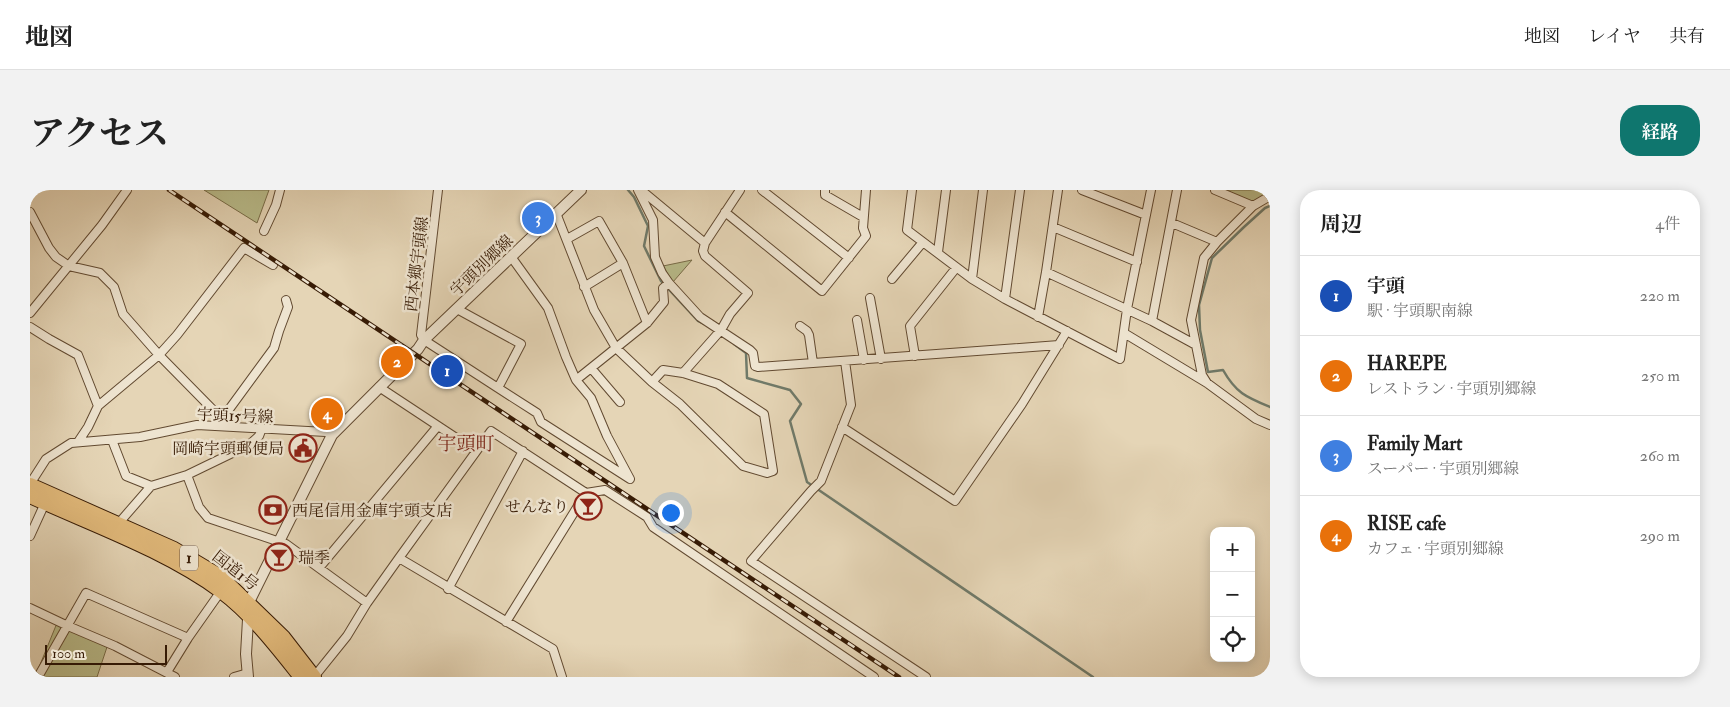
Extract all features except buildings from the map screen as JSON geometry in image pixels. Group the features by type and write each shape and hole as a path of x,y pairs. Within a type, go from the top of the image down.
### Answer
{"highway":[{"name":"国道1号","path":"30,485 174,548 222,577 301,677"},
{"name":"国道1号","path":"30,496 176,561 248,608 283,637 314,677"}],"street":[{"path":"30,313 69,266 127,190"},
{"path":"264,231 276,205 280,190"},
{"name":"西本郷宇頭線","path":"424,340 422,335 438,190"},
{"name":"宇頭別郷線","path":"379,388 418,350 424,340 512,258 517,250 580,190"},
{"path":"640,190 705,243"},
{"path":"576,380 647,323 664,302 666,286 655,257 653,220 640,190"},
{"path":"683,374 721,330 730,314 748,293 705,256 703,251 705,243 740,190"},
{"path":"762,190 849,258"},
{"path":"825,190 825,195 863,217"},
{"path":"725,212 822,290 866,236 862,228 866,190"},
{"path":"912,190 907,230 938,252 956,268 1005,299 1120,359 1150,190"},
{"path":"938,252 946,190"},
{"path":"972,279 983,190"},
{"path":"1005,299 1020,190"},
{"path":"1038,317 1058,190"},
{"path":"1082,190 1146,215"},
{"path":"1152,320 1177,190"},
{"path":"1217,190 1253,206"},
{"path":"1207,383 1202,375 1191,320 1204,258 1217,242 1253,206 1270,196"},
{"path":"30,212 48,248 56,257 69,266 100,273 114,287 123,314 222,422 274,348 288,308 286,300"},
{"path":"556,213 594,310 616,348 652,382 680,404 743,466 767,473 773,471 764,414 718,384 663,370 652,382"},
{"path":"567,240 598,221 623,263 647,323"},
{"path":"1172,223 1217,242"},
{"path":"1053,227 1136,262"},
{"path":"892,278 924,242"},
{"path":"30,485 46,460 74,442 88,427 98,406 159,355 177,335 244,248 273,265"},
{"path":"424,340 537,413 541,422 630,479 607,436 591,398 576,380 548,308 512,258"},
{"path":"584,287 623,263"},
{"path":"915,356 910,326 956,268"},
{"path":"1046,272 1152,320 1196,345"},
{"path":"666,286 700,317 750,350 753,353 755,366 758,367 1059,344"},
{"path":"870,298 881,359"},
{"path":"457,309 522,344 498,388"},
{"path":"857,320 864,360"},
{"path":"800,326 809,335 813,363"},
{"path":"30,327 78,355 98,406"},
{"path":"842,427 955,501 1022,404 1067,331"},
{"path":"1124,333 1207,383 1256,419 1270,425"},
{"path":"845,361 851,405 821,481 751,561 926,677"},
{"path":"591,368 620,402"},
{"path":"234,677 248,675 246,654 248,608 278,542 332,435 379,388 476,451"},
{"name":"宇頭15号線","path":"74,442 140,438 197,425 222,422 262,428 326,432 332,435"},
{"path":"319,568 437,427"},
{"path":"118,524 151,486 187,475 249,445 259,436 262,428"},
{"path":"314,677 347,636 367,603 491,431 586,493 605,490 647,517 653,527 874,677"},
{"path":"112,440 126,476 151,486"},
{"path":"448,589 523,451"},
{"path":"187,475 199,507 208,518 286,544 367,603"},
{"path":"506,622 586,493"},
{"path":"30,536 45,503"},
{"path":"399,558 553,650 562,677"},
{"path":"30,608 115,646 172,676 188,638 221,591"},
{"path":"38,677 86,593 188,638"}],"green space":[{"path":"204,190 269,190 257,223"},
{"path":"1226,190 1270,190 1270,192 1255,204"},
{"path":"692,260 673,282 663,266"},
{"path":"57,623 107,647 97,677 35,677"}],"waterway":[{"path":"628,190 634,197 648,226 644,246 661,281 698,321 704,324"},
{"path":"1270,206 1265,208 1212,258 1199,305 1200,330 1208,372 1223,370 1232,384 1242,393 1270,407"},
{"path":"734,344 746,353 747,378 790,390 801,404 790,421 807,482 1093,677"}],"railway":[{"path":"169,190 899,677"}],"place":[{"name":"Family Mart","path":"538,218"},
{"name":"HAREPE","path":"397,362"},
{"name":"宇頭","path":"447,371"},
{"name":"RISE cafe","path":"327,414"},
{"name":"岡崎宇頭郵便局","path":"303,448"},
{"name":"せんなり","path":"588,506"},
{"name":"西尾信用金庫宇頭支店","path":"273,510"},
{"name":"瑞季","path":"279,557"}],"district":[{"name":"宇頭町","path":"466,443"}]}
